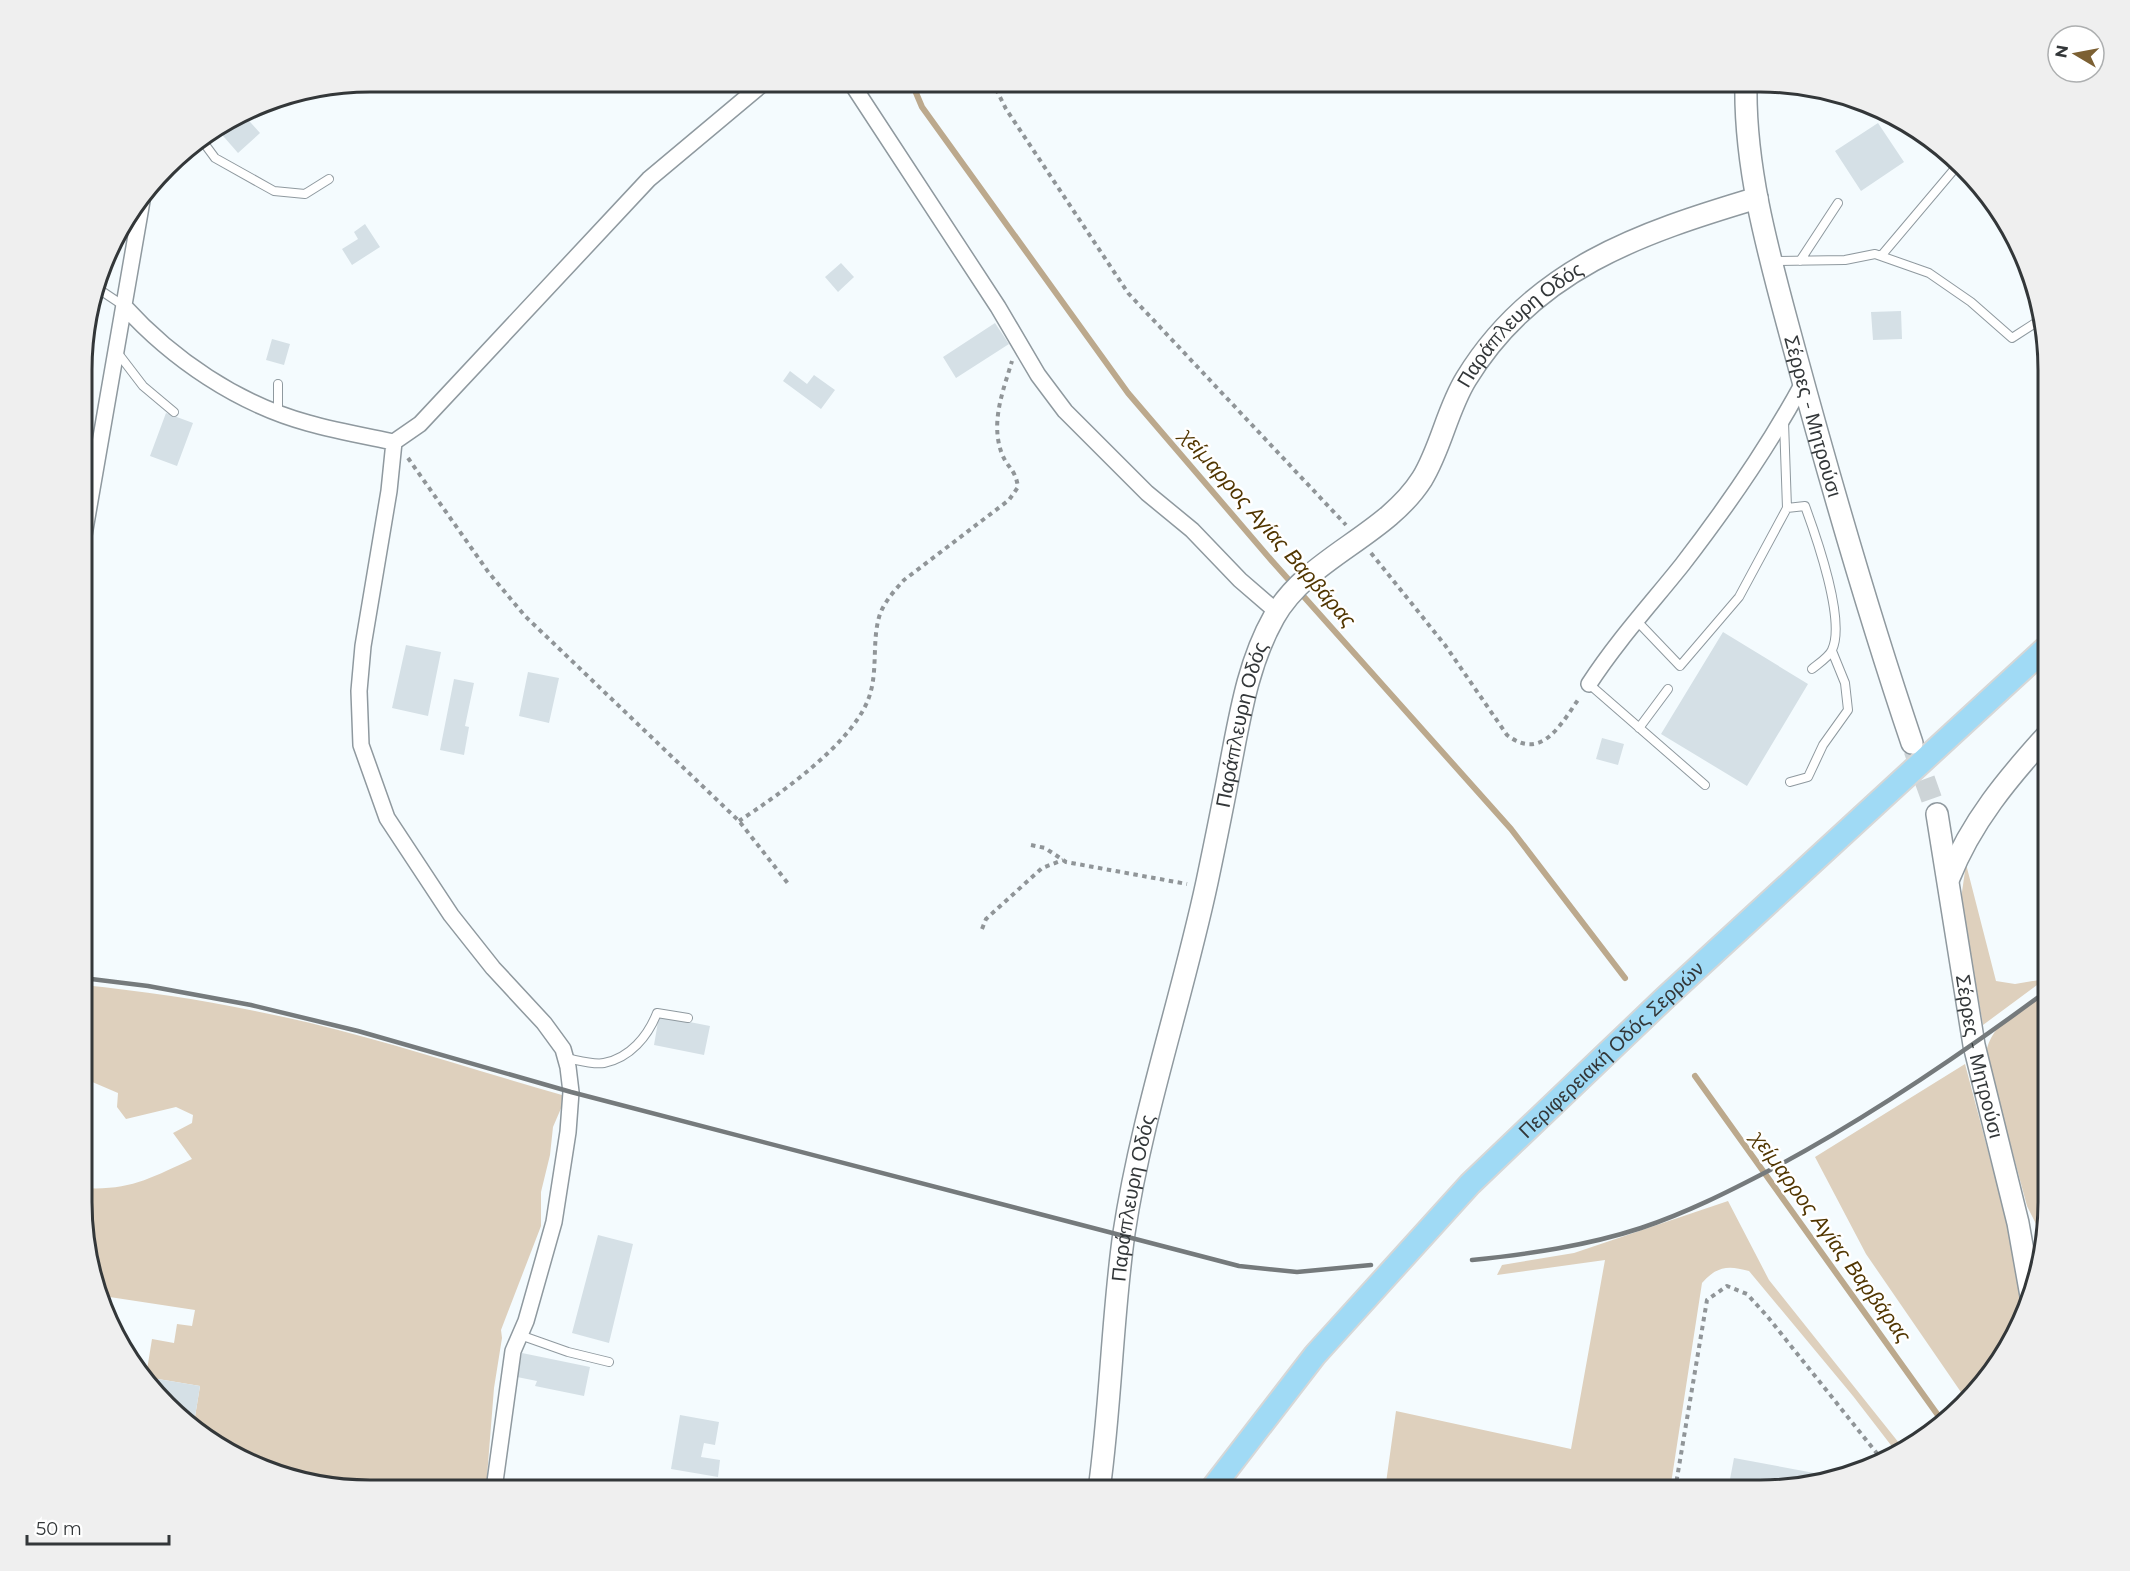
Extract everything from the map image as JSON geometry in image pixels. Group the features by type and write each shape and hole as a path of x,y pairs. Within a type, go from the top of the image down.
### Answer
{"main road":[{"name":"Περιφερειακή Οδός Σερρών","path":"1219,1480 1315,1355 1470,1184 1666,997 2038,655"}],"street":[{"path":"124,306 150,334 192,367 246,398 278,413 308,423 394,442 420,424 649,179 753,92"},
{"path":"857,92 998,307 1038,375 1065,411 1098,446 1283,605"},
{"name":"Σέρρες - Μητρούσι","path":"1746,92 1745,109 1757,198 1803,383 1879,646 1912,743"},
{"name":"Παράπλευρη Οδός","path":"1100,1480 1124,1236 1131,1192 1147,1116 1206,888 1245,695 1256,658 1283,605 1329,560 1359,539 1403,502 1421,480 1464,381 1483,353 1505,328 1549,285 1588,261 1634,238 1757,198"},
{"path":"92,489 140,212"},
{"path":"1589,684 1611,651 1683,564 1784,419 1803,383"},
{"path":"394,442 389,491 363,646 359,691 362,745 387,818 451,915 493,968 544,1023 563,1049 571,1092 554,1222 520,1335 513,1351 495,1480"},
{"path":"1949,878 1959,853 1998,791 2038,745"},
{"name":"Σέρρες - Μητρούσι","path":"1937,814 1974,1045 2018,1223 2028,1278"}],"lane":[{"path":"205,145 215,158 274,191 305,194 329,178"},
{"path":"1881,256 1954,170"},
{"path":"1800,261 1838,203"},
{"path":"1772,261 1845,260 1875,254 1929,273 1971,302 2012,338 2034,324"},
{"path":"103,292 124,306"},
{"path":"116,350 143,386 174,412"},
{"path":"278,384 278,413"},
{"path":"1636,620 1680,666 1739,597 1787,508 1784,419"},
{"path":"1787,508 1804,506 1822,550 1836,628 1832,651 1845,683 1848,710 1823,745 1808,777 1790,782"},
{"path":"1812,669 1832,651"},
{"path":"1589,684 1705,785"},
{"path":"1639,728 1668,689"},
{"path":"566,1058 603,1063 631,1050 649,1033 657,1013 688,1018"},
{"path":"520,1335 568,1352 609,1362"}],"path":[{"path":"998,92 1006,109 1128,292 1359,539 1445,645 1507,735 1520,745 1537,745 1550,736 1589,684"},
{"path":"739,821 772,800 838,744 868,701 876,668 880,614 889,597 904,580 1003,506 1018,487 1016,472 1003,457 998,439 998,414 1018,343"},
{"path":"394,442 419,472 489,573 525,615 739,821 790,886"},
{"path":"1031,845 1046,848 1064,860 1206,888"},
{"path":"982,929 986,919 1042,868 1064,860"},
{"path":"1677,1480 1707,1300 1727,1286 1747,1294 1761,1308 1877,1454"}],"shaded area":[{"path":"1966,864 1996,981 2015,984 2038,980 2038,984 1983,1025 1961,899"},
{"path":"92,986 191,999 294,1019 562,1095 562,1106 553,1127 550,1155 541,1192 541,1226 501,1330 487,1480 351,1479 315,1474 280,1465 246,1451 195,1418 200,1386 158,1379 157,1382 147,1369 152,1339 174,1343 177,1324 192,1326 195,1310 108,1297 94,1238 92,1188 139,1182 192,1159 173,1133 192,1123 193,1115 176,1107 126,1119 117,1107 118,1093 92,1082"},
{"path":"2038,998 2037,1227 2027,1206 1986,1054 1994,1033 2001,1024"},
{"path":"1965,1064 2015,1253 2022,1296 2010,1325 1992,1356 1962,1393 1866,1254 1815,1157"},
{"path":"1728,1201 1769,1280 1899,1443 1892,1447 1749,1271 1723,1268 1702,1283 1672,1480 1386,1480 1396,1411 1571,1449 1605,1260 1497,1275 1502,1265 1574,1253"}],"building":[{"path":"248,119 260,133 238,153 221,134"},
{"path":"1878,123 1904,162 1861,191 1835,151"},
{"path":"365,224 380,247 352,265 342,249 358,239 354,232"},
{"path":"841,263 854,277 838,292 825,277"},
{"path":"1901,311 1902,339 1873,340 1871,312"},
{"path":"995,323 1009,344 956,378 943,357"},
{"path":"272,339 290,344 284,365 266,360"},
{"path":"790,371 807,384 814,375 835,390 821,409 783,381"},
{"path":"166,413 193,423 177,466 150,456"},
{"path":"1723,632 1808,684 1747,786 1661,734"},
{"path":"406,645 441,652 428,716 392,708"},
{"path":"528,672 559,678 549,723 519,716"},
{"path":"454,679 474,683 465,726 469,727 464,755 440,750"},
{"path":"1602,738 1624,744 1618,765 1596,759"},
{"path":"659,1016 710,1026 704,1055 654,1045"},
{"path":"598,1235 633,1244 609,1343 572,1333"},
{"path":"522,1353 590,1367 584,1396 535,1386 537,1381 517,1377"},
{"path":"158,1379 200,1386 195,1418 186,1411 157,1382"},
{"path":"680,1415 719,1422 715,1445 704,1443 701,1457 720,1460 718,1477 671,1469"},
{"path":"1734,1458 1817,1474 1779,1479 1730,1480"}],"waterway":[{"name":"χείμαρρος Αγίας Βαρβάρας","path":"916,92 922,107 1128,393 1272,561 1511,829 1625,978"},
{"name":"χείμαρρος Αγίας Βαρβάρας","path":"1695,1076 1938,1416"}],"tunnel":[{"path":"1914,750 1937,814"}],"railway":[{"path":"92,979 148,986 251,1005 358,1031 571,1092 1239,1266 1297,1272 1371,1265"},
{"path":"1472,1260 1536,1252 1599,1240 1658,1222 1707,1202 1806,1150 1878,1108 1981,1039 2038,997"}]}
